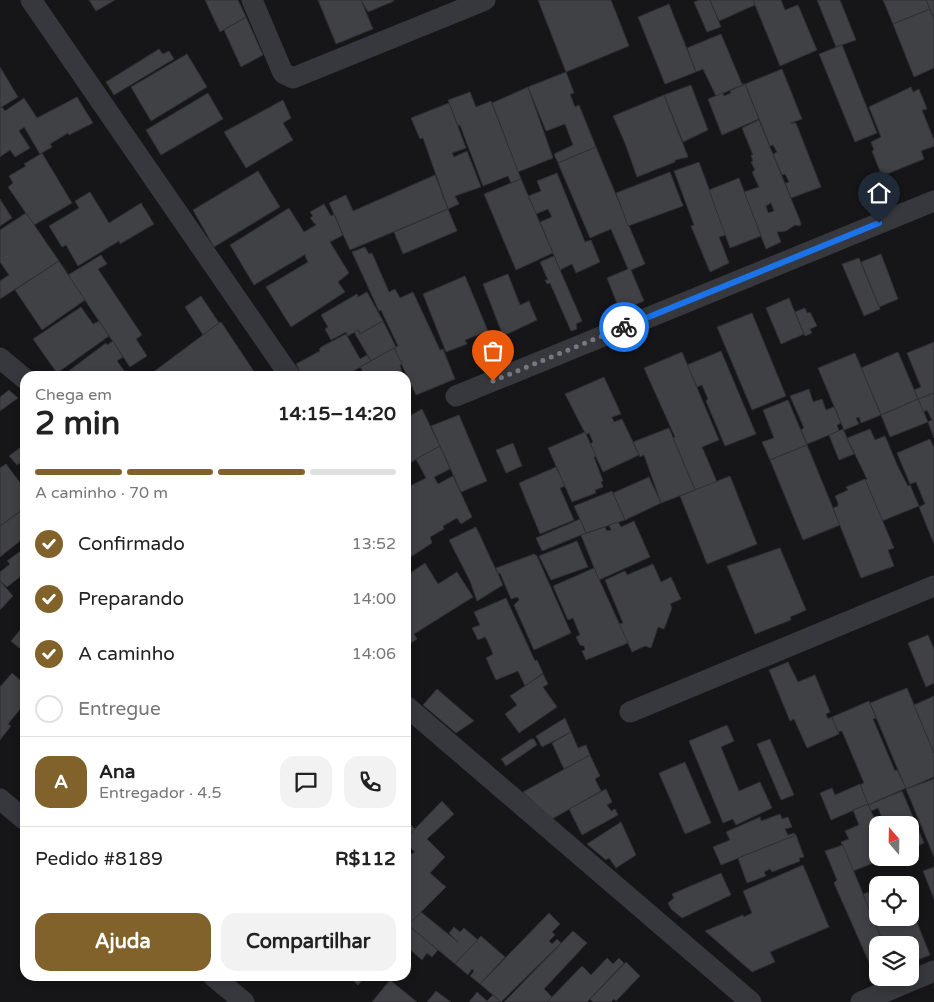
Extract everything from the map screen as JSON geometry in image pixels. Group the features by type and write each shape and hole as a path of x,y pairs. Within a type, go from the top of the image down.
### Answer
{"street":[{"path":"32,0 287,371"},
{"path":"252,0 283,73 293,78 485,0"},
{"path":"456,396 934,201"},
{"path":"0,358 20,375"},
{"path":"630,712 934,586"},
{"path":"411,710 751,1002"},
{"path":"0,799 20,816"},
{"path":"861,1002 934,971"},
{"path":"219,981 244,1002"}],"building":[{"path":"89,0 115,0 96,11"},
{"path":"205,0 238,0 246,17 220,32"},
{"path":"318,0 361,0 373,29 336,44"},
{"path":"361,0 393,0 394,1 368,12"},
{"path":"538,0 611,0 629,46 566,72"},
{"path":"710,0 721,27 707,32 694,2"},
{"path":"710,0 753,0 755,5 719,21"},
{"path":"753,0 781,0 785,10 798,5 817,50 780,66"},
{"path":"817,0 840,0 856,40 836,47"},
{"path":"883,0 926,0 930,9 893,24"},
{"path":"926,0 934,0 934,19 930,9"},
{"path":"669,4 696,72 665,84 638,17"},
{"path":"930,9 934,19 934,68 914,77 893,24"},
{"path":"246,17 263,55 241,67 224,30"},
{"path":"721,34 742,84 745,84 716,96 703,69 696,72 687,48"},
{"path":"842,45 877,133 855,142 819,54"},
{"path":"159,49 163,54 169,51 174,59 114,95 106,82"},
{"path":"187,54 207,87 151,121 131,87"},
{"path":"0,67 18,97 0,108"},
{"path":"782,69 802,119 791,123 796,123 821,187 791,198 785,183 789,182 785,174 782,175 773,154 777,152 773,145 770,146 745,84"},
{"path":"566,72 574,93 570,94 575,107 579,105 596,147 558,163 554,154 573,145 565,124 546,131 528,87"},
{"path":"745,84 759,119 722,135 708,99 723,93 724,96"},
{"path":"691,85 708,130 683,142 664,95"},
{"path":"528,87 553,158 518,172 492,103"},
{"path":"911,87 913,92 919,89 927,109 922,110 934,140 934,146 921,151 924,159 882,176 872,151 874,150 871,142 881,137 869,107"},
{"path":"470,92 476,107 491,101 521,179 511,183 508,176 483,186 460,125 458,126 448,100"},
{"path":"208,93 223,119 161,155 146,130"},
{"path":"664,95 688,157 675,160 675,162 637,177 613,116"},
{"path":"77,97 93,123 69,135 68,133 50,144 52,147 40,154 24,127 19,131 30,148 15,157 10,150 0,157 0,108 2,107 5,111 24,98 37,118"},
{"path":"283,100 291,118 283,123 293,140 246,168 224,132"},
{"path":"449,103 466,148 452,153 454,157 467,151 481,187 455,196 459,204 448,209 423,138 420,139 411,118"},
{"path":"759,120 801,223 800,226 795,225 786,231 777,232 781,242 766,249 744,192 759,187 752,172 755,170 751,162 753,161 751,155 753,155 742,128","holes":["771,203 774,211 768,213 766,206"]},
{"path":"596,147 645,264 631,270 644,301 620,311 607,278 628,269 611,229 590,238 558,163"},
{"path":"42,153 72,203 34,225 8,187 13,183 9,176 26,166 24,164"},
{"path":"699,162 726,235 719,237 729,263 710,272 691,226 694,225 674,171"},
{"path":"258,171 280,207 214,247 193,210"},
{"path":"670,172 683,206 628,226 616,193"},
{"path":"557,173 585,242 591,240 600,262 576,273 572,264 560,270 540,222 552,217 548,209 536,214 528,196 541,191 537,181"},
{"path":"435,175 448,209 350,250 329,203 346,195 353,211"},
{"path":"739,178 761,236 730,248 709,190"},
{"path":"521,179 553,253 516,270 484,194"},
{"path":"90,192 109,223 141,203 154,224 120,244 119,241 78,266 66,245 62,247 49,226 79,208 75,201"},
{"path":"0,199 12,218 0,226"},
{"path":"324,204 331,216 334,214 343,235 330,242 349,273 338,282 345,292 291,327 266,287 308,262 306,254 254,285 230,245 289,208 304,232 316,225 310,218 313,216 310,212"},
{"path":"448,209 457,231 403,254 394,232"},
{"path":"26,213 59,261 0,299 0,281 9,275 0,262 0,230"},
{"path":"365,247 369,254 372,253 389,292 395,289 400,298 413,292 440,350 443,349 455,379 416,395 411,384 411,371 405,371 394,348 398,346 381,310 379,311 352,252"},
{"path":"881,254 898,299 879,307 861,262"},
{"path":"101,255 107,264 98,269 142,335 136,339 147,356 130,367 68,275"},
{"path":"554,256 582,321 576,324 577,329 571,331 550,283 547,284 545,280 548,280 540,262"},
{"path":"859,258 880,309 864,316 842,264"},
{"path":"59,261 85,300 42,330 15,290"},
{"path":"508,274 520,305 529,301 537,320 503,336 483,284"},
{"path":"465,276 488,331 465,340 467,344 446,352 423,294"},
{"path":"367,292 383,321 360,334 358,330 348,336 346,332 331,340 325,329 328,327 321,315 357,294 358,297"},
{"path":"201,296 219,323 203,335 185,307"},
{"path":"789,298 804,334 781,344 766,308"},
{"path":"81,307 93,324 99,321 109,336 60,371 56,371 33,339"},
{"path":"805,308 807,313 810,312 817,326 810,329 812,333 805,336 795,312"},
{"path":"752,313 786,396 752,410 717,327"},
{"path":"383,321 396,347 371,361 354,332 358,330 360,334"},
{"path":"221,322 254,371 155,371"},
{"path":"346,334 360,359 367,355 371,361 354,371 300,371 296,364 320,351 319,349"},
{"path":"113,341 123,357 117,361 124,371 69,371 106,343 107,345"},
{"path":"934,342 934,393 918,399 914,390 921,387 907,353"},
{"path":"394,348 402,364 400,365 402,371 363,371 360,367"},
{"path":"721,351 756,434 725,446 706,401 708,399 702,385 697,387 687,365"},
{"path":"682,352 719,440 702,447 717,482 695,490 673,438 675,437 644,368"},
{"path":"898,352 918,399 881,415 861,368"},
{"path":"855,353 881,415 861,423 859,417 856,418 859,424 844,430 818,368"},
{"path":"604,377 621,414 612,417 614,422 622,419 639,455 603,472 590,444 593,442 589,433 586,435 565,394"},
{"path":"809,389 813,402 822,399 826,410 834,407 841,423 837,425 839,431 807,444 801,430 804,428 790,396"},
{"path":"9,390 18,398 0,411 0,397"},
{"path":"934,393 934,438 928,422 932,420 927,410 923,412 918,399"},
{"path":"918,399 928,422 890,437 881,415"},
{"path":"788,400 807,445 770,460 762,442 774,438 763,410"},
{"path":"422,409 440,446 411,462 411,415"},
{"path":"459,415 487,481 461,492 431,426"},
{"path":"669,428 695,490 661,503 644,455 640,457 633,442"},
{"path":"843,429 854,454 839,460 829,435"},
{"path":"870,429 875,440 885,436 898,467 908,486 910,485 919,506 882,521 865,480 867,479 847,438"},
{"path":"585,432 596,456 594,457 603,481 601,482 603,487 595,490 596,493 572,502 548,448"},
{"path":"930,439 934,448 934,544 919,507 925,504 916,482 910,484 897,453"},
{"path":"513,443 522,466 506,473 496,450"},
{"path":"807,445 840,525 803,540 770,460"},
{"path":"440,446 450,469 434,477 438,484 453,476 472,517 461,524 457,518 443,526 444,529 430,537 432,543 411,557 411,486 426,478 416,459"},
{"path":"20,448 20,463 17,465 9,456"},
{"path":"6,464 20,482 20,512 0,526 0,468"},
{"path":"556,467 565,486 560,488 574,520 540,534 519,483"},
{"path":"730,476 757,544 707,564 680,496"},
{"path":"649,477 661,503 625,520 613,493"},
{"path":"865,479 894,548 888,550 894,566 861,578 833,508 838,506 835,496 848,490 846,487"},
{"path":"612,491 625,520 586,533 574,506"},
{"path":"20,512 20,541 0,557 0,526"},
{"path":"580,519 586,533 542,551 536,538"},
{"path":"634,521 650,557 599,580 581,535 605,527 607,531 611,530 609,525 618,522 621,527"},
{"path":"476,527 503,585 477,601 470,581 449,540"},
{"path":"577,541 588,567 551,580 539,556"},
{"path":"780,548 806,610 790,617 791,620 755,634 727,566"},
{"path":"20,551 20,577 7,587 0,581 0,572 10,564 7,561"},
{"path":"534,554 537,556 571,633 534,650 514,605 519,600 518,597 511,599 496,568"},
{"path":"425,563 438,584 457,572 473,597 414,634 417,639 411,643 411,573"},
{"path":"653,564 661,582 671,577 681,599 670,604 672,608 664,629 658,627 651,648 645,646 632,652 619,624 623,623 605,580 625,571 627,575"},
{"path":"594,568 628,643 586,660 582,651 585,650 584,646 580,645 576,637 580,635 573,618 568,620 553,586"},
{"path":"0,581 13,596 0,610"},
{"path":"506,598 535,661 537,660 543,673 525,686 518,671 496,680 486,658 493,654 487,640 485,637 478,640 472,628 480,625 474,612"},
{"path":"20,630 20,649 11,641"},
{"path":"928,635 934,649 934,683 926,687 908,643"},
{"path":"788,662 798,682 815,675 830,712 826,714 828,719 832,717 839,734 807,748 794,719 790,721 769,670"},
{"path":"12,673 20,680 20,709 8,724 11,726 0,740 0,687"},
{"path":"543,674 548,684 543,687 557,707 519,733 505,714 517,705 510,696"},
{"path":"907,688 934,753 934,777 906,789 870,703"},
{"path":"437,689 474,721 456,733 423,705"},
{"path":"934,696 934,753 914,705"},
{"path":"869,701 876,718 873,719 895,771 897,770 906,788 868,805 860,785 864,783 842,731 838,732 832,717"},
{"path":"565,718 571,732 542,747 536,736"},
{"path":"727,725 734,741 721,747 739,791 760,782 772,808 736,825 733,819 723,823 689,741"},
{"path":"571,732 578,748 586,745 590,755 564,769 552,743"},
{"path":"531,739 534,739 537,745 506,766 501,759"},
{"path":"770,739 794,795 781,800 757,744"},
{"path":"590,755 600,776 595,779 601,791 552,819 523,792"},
{"path":"685,762 711,823 685,834 659,773"},
{"path":"934,779 934,857 919,821 919,816 917,816 906,789"},
{"path":"860,784 868,804 831,820 820,793 832,788 835,795"},
{"path":"606,789 612,802 607,805 611,811 615,809 618,815 582,835 569,809"},
{"path":"902,791 913,816 881,816 878,808 871,811 868,805"},
{"path":"442,801 454,814 427,839 445,857 430,873 446,887 411,922 411,853 415,852 411,848 411,833"},
{"path":"868,804 873,816 869,816 869,865 853,871 841,842 849,839 845,831 859,825 853,810"},
{"path":"780,814 782,819 788,817 792,827 785,829 788,835 794,833 796,835 721,865 713,847 730,840 726,832 760,817 761,821"},
{"path":"621,822 636,855 616,868 609,858 606,860 587,844"},
{"path":"411,825 415,829 411,833"},
{"path":"919,831 924,843 919,845"},
{"path":"796,835 804,857 799,858 800,861 772,872 770,869 764,872 766,876 747,883 738,858"},
{"path":"843,845 869,908 869,926 876,926 880,936 869,936 869,962 834,883 837,880 825,851"},
{"path":"803,865 829,927 770,952 775,962 752,972 705,931 752,913 743,891"},
{"path":"934,867 934,899 923,871"},
{"path":"721,873 731,895 682,918 671,909 668,903 674,898 672,894"},
{"path":"869,892 869,909 863,894"},
{"path":"421,912 458,942 449,933 454,927 460,932 464,928 478,940 455,964 411,927 411,922"},
{"path":"549,913 560,924 552,932 555,935 549,941 552,944 557,939 561,943 501,1002 480,984"},
{"path":"876,926 918,926 930,955 919,959 919,936 880,936"},
{"path":"411,928 438,950 432,957 427,953 422,960 411,950"},
{"path":"573,931 587,943 544,989 552,997 547,1002 504,1002"},
{"path":"481,936 505,957 480,984 470,976 474,971 472,969 468,975 455,964"},
{"path":"607,958 613,964 619,958 624,963 587,1002 547,1002 582,966 591,975"},
{"path":"626,962 640,976 616,1001 614,999 611,1002 593,1002 590,999"},
{"path":"354,981 362,981 358,985"},
{"path":"389,981 391,981 417,1002 372,1002"},
{"path":"436,991 451,1002 427,1002"},
{"path":"477,992 487,1001 493,995 501,1002 469,1002"}],"way so far":[{"path":"493,381 624,327"}],"route":[{"path":"624,327 879,223"}]}
